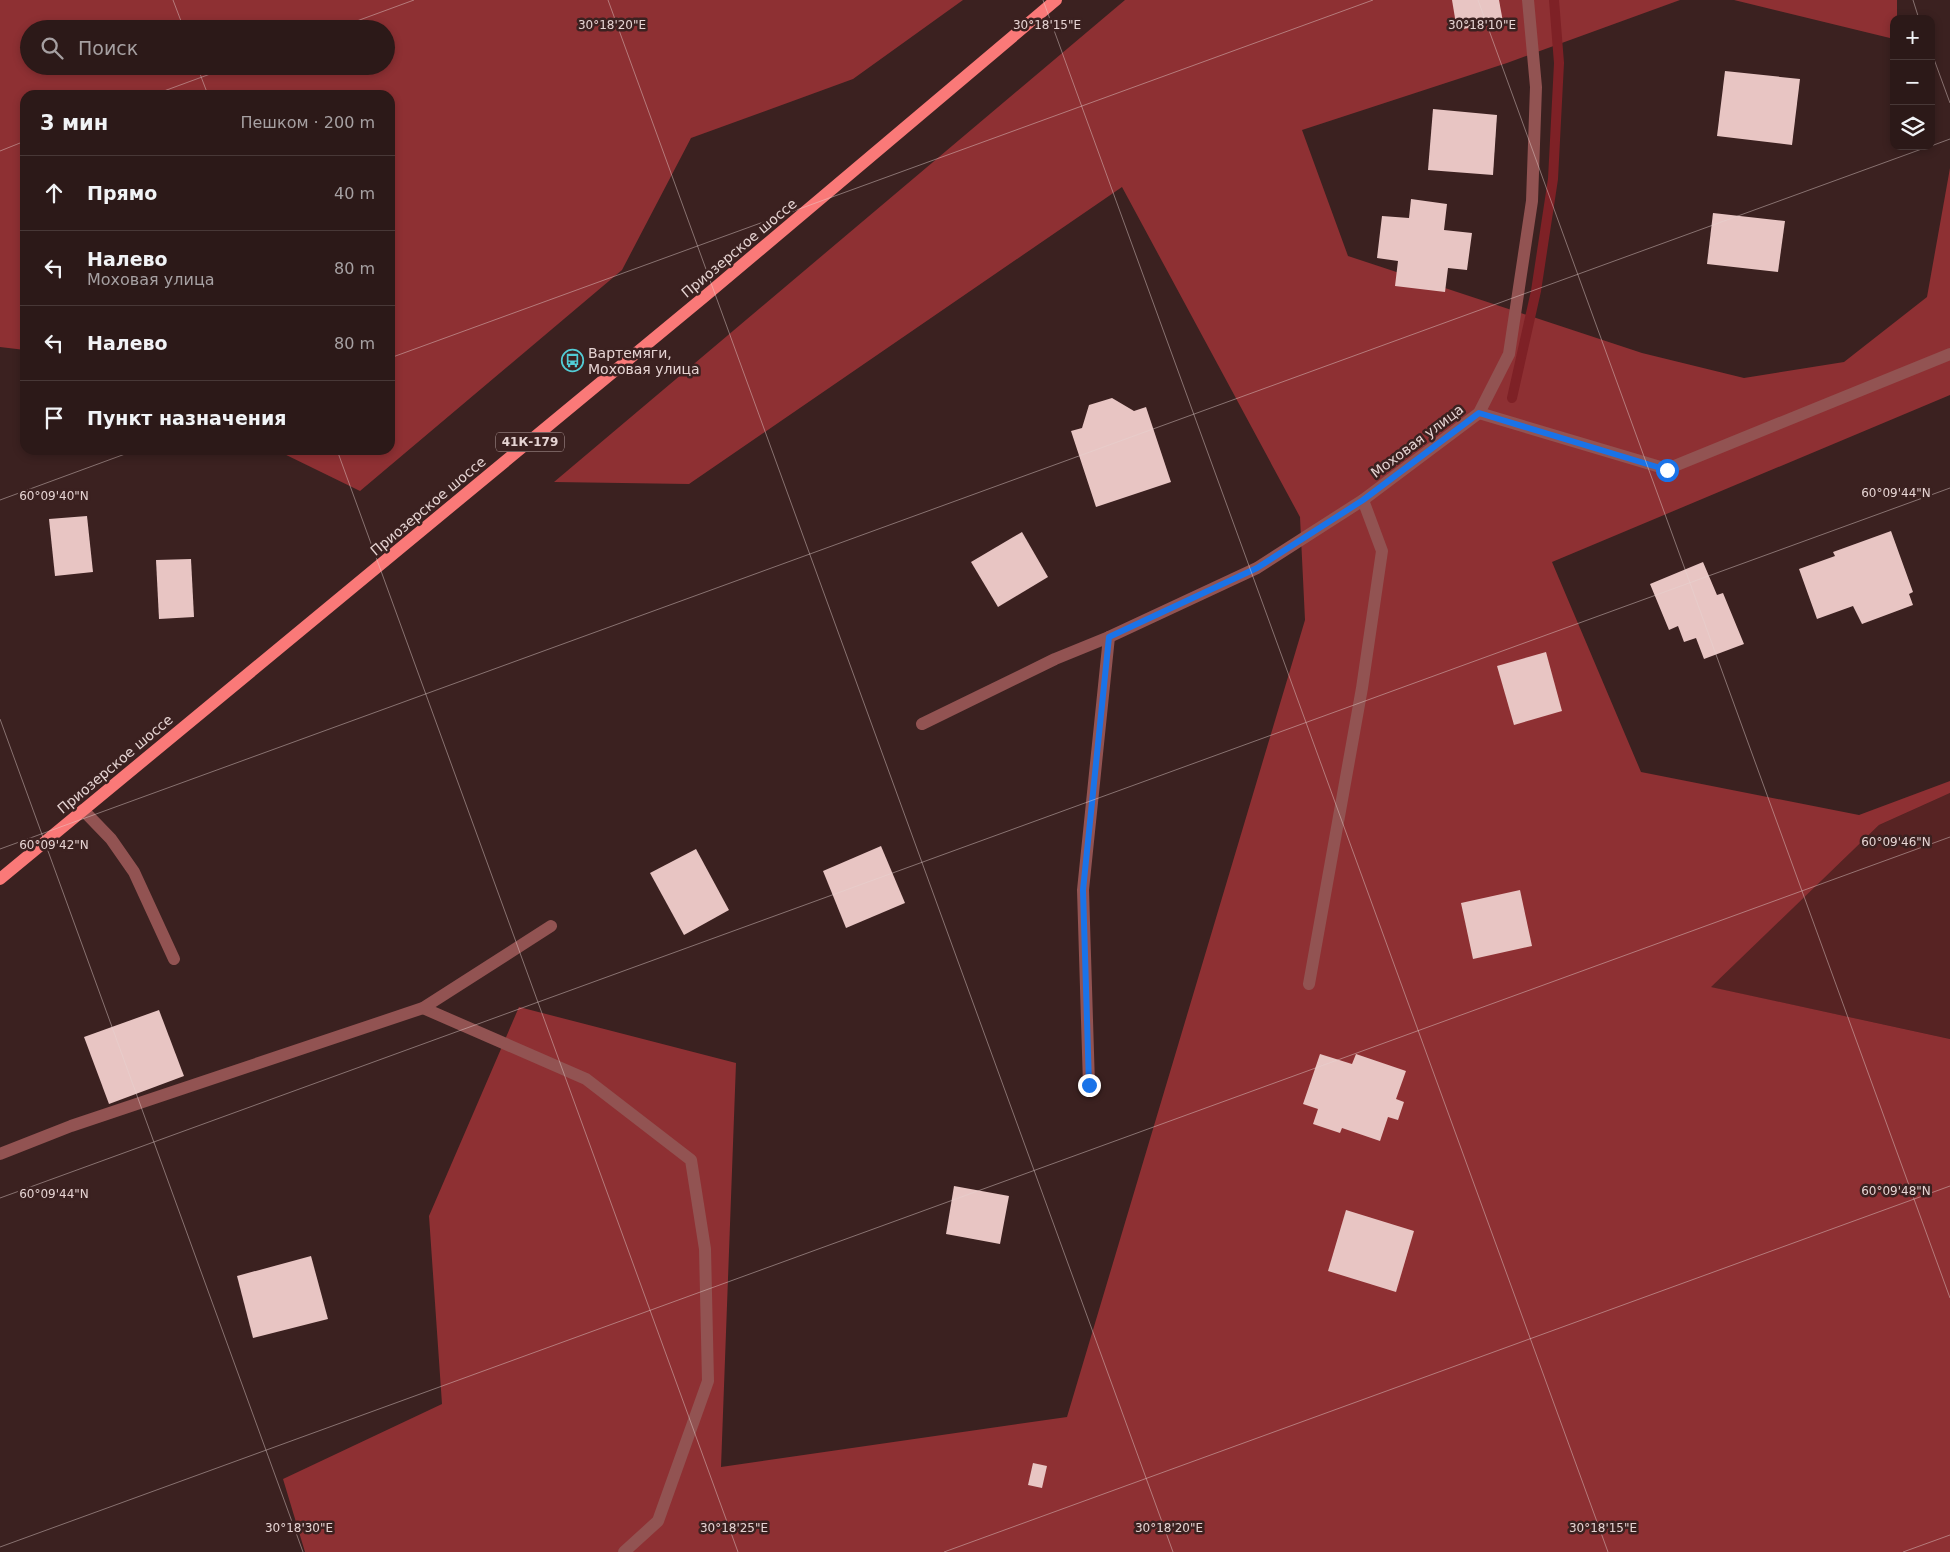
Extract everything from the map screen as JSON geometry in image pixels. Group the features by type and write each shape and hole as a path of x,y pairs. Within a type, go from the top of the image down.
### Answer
{"main road":[{"name":"Приозерское шоссе","path":"0,879 704,297 1056,0"}],"street":[{"name":"Моховая улица","path":"922,724 1055,659 1109,637 1257,568 1363,500 1479,413 1509,354 1532,201 1536,87 1528,0"},
{"path":"1479,413 1667,470 1950,354"},
{"path":"1309,984 1362,688 1382,550 1363,500"},
{"path":"1089,1085 1083,890 1109,637"},
{"path":"83,810 111,839 134,872 174,959"},
{"path":"0,1154 71,1126 423,1008 551,926"},
{"path":"423,1008 586,1079 691,1160 704,1249 708,1381 658,1521 624,1552"}],"shaded area":[{"path":"0,0 963,0 853,79 691,138 622,270 360,491 286,455 395,455 395,90 20,90 20,349 0,347"},
{"path":"1125,0 1680,0 1507,63 1302,130 1348,256 1642,353 1744,378 1844,362 1927,297 1950,168 1950,395 1552,562 1641,772 1859,815 1950,781 1950,793 1879,825 1711,987 1950,1039 1950,1552 305,1552 283,1479 442,1404 429,1216 519,1007 736,1063 721,1467 1067,1417 1305,620 1300,517 1122,187 689,484 554,482"},
{"path":"1734,0 1897,0 1897,15 1890,15 1890,38"},
{"path":"1950,793 1950,1039 1710,987 1879,825"}],"building":[{"path":"1452,0 1499,0 1503,22 1457,30"},
{"path":"1725,71 1800,79 1792,145 1717,136"},
{"path":"1433,109 1497,115 1493,175 1428,170"},
{"path":"1411,199 1447,204 1444,230 1472,233 1467,270 1448,268 1445,292 1395,286 1398,261 1377,258 1382,216 1409,218"},
{"path":"1713,213 1785,221 1778,272 1707,264"},
{"path":"1112,398 1134,411 1146,407 1171,482 1096,507 1071,431 1082,428 1089,405"},
{"path":"87,516 93,572 55,576 49,519"},
{"path":"1891,531 1913,592 1909,594 1913,605 1862,624 1853,606 1817,619 1799,569 1835,556 1833,552"},
{"path":"1022,532 1048,577 998,607 971,562"},
{"path":"191,559 194,617 159,619 156,560"},
{"path":"1703,562 1717,595 1723,593 1744,644 1704,659 1696,638 1684,642 1678,626 1669,630 1650,584"},
{"path":"1546,652 1562,711 1514,725 1497,666"},
{"path":"881,846 905,903 846,928 823,871"},
{"path":"696,849 729,910 684,935 650,873"},
{"path":"1520,890 1532,946 1473,959 1461,903"},
{"path":"159,1010 184,1076 109,1104 84,1037"},
{"path":"1320,1054 1352,1064 1356,1054 1406,1071 1396,1099 1404,1102 1398,1120 1388,1117 1380,1141 1342,1128 1340,1133 1313,1124 1318,1109 1303,1104"},
{"path":"954,1186 1009,1196 1000,1244 946,1234"},
{"path":"1346,1210 1414,1231 1396,1292 1328,1271"},
{"path":"311,1256 328,1319 253,1338 237,1276"},
{"path":"1033,1463 1047,1466 1042,1488 1028,1485"}],"waterway":[{"path":"1512,398 1536,291 1553,179 1559,63 1554,0"}],"place":[{"name":"Вартемяги, Моховая улица","path":"572,361"}],"route":[{"path":"1089,1085 1083,890 1109,637 1257,568 1363,500 1479,413 1667,470"}]}
